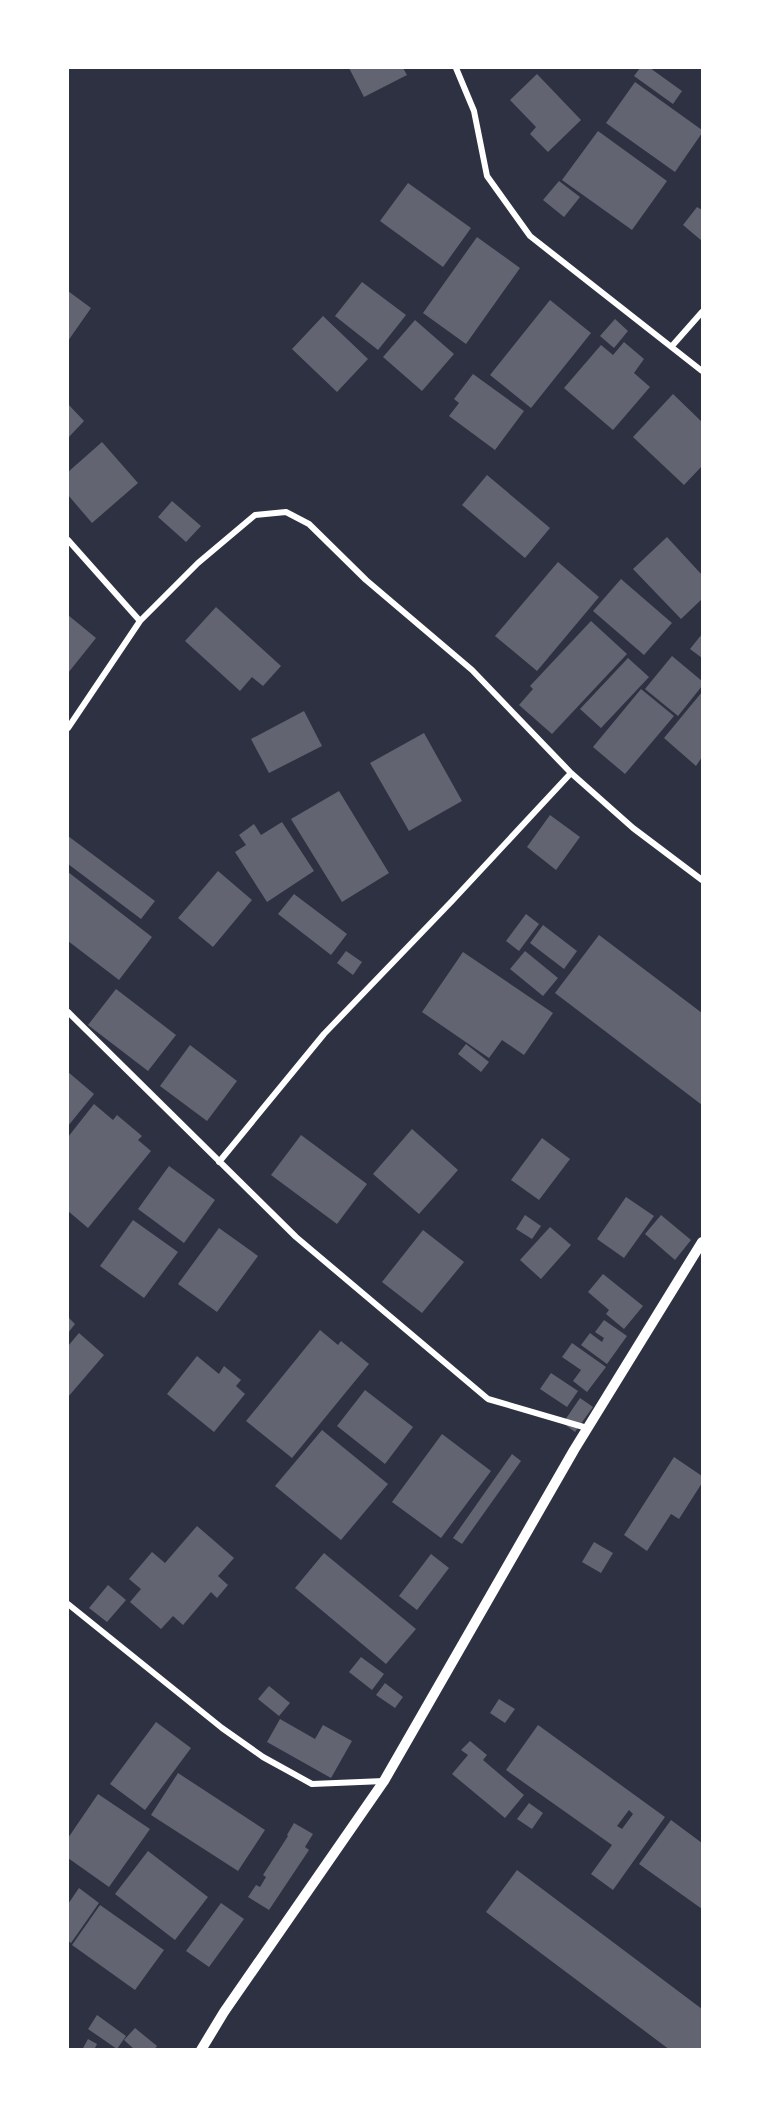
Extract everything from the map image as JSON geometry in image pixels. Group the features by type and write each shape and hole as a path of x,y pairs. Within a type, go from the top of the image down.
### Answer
{"street":[{"path":"456,68 474,111 487,176 530,236 702,371"},
{"path":"672,346 702,312"},
{"path":"68,728 140,621 198,563 255,515 286,512 309,524 366,580 472,670 571,773 633,828 702,880"},
{"path":"68,540 140,621"},
{"path":"219,1162 324,1034 571,773"},
{"path":"68,1012 296,1237 488,1398 586,1428"},
{"path":"201,2049 230,2003 384,1781 586,1428 702,1242"},
{"path":"68,1604 222,1728 263,1757 312,1784 384,1781"}],"building":[{"path":"349,68 403,68 407,75 364,97"},
{"path":"640,68 650,68 682,91 673,104 634,76"},
{"path":"537,74 581,120 548,152 530,134 536,127 510,100"},
{"path":"635,82 702,130 675,172 606,123"},
{"path":"598,131 667,181 632,230 562,180"},
{"path":"559,181 580,197 564,217 543,200"},
{"path":"408,183 471,228 443,267 380,221"},
{"path":"697,207 702,210 702,241 683,225"},
{"path":"477,237 520,268 466,344 423,313"},
{"path":"362,282 406,315 378,350 335,316"},
{"path":"68,291 91,308 68,341"},
{"path":"550,300 591,333 531,408 490,375"},
{"path":"323,316 368,359 337,392 292,349"},
{"path":"615,319 628,331 614,348 600,336"},
{"path":"415,320 454,354 422,391 383,357"},
{"path":"624,342 644,359 634,373 650,387 613,430 564,388 601,345 613,355"},
{"path":"473,374 524,411 495,450 449,416 459,403 454,399"},
{"path":"673,394 702,422 702,466 684,485 633,437"},
{"path":"68,404 84,421 68,438"},
{"path":"102,442 138,483 92,523 68,495 68,472"},
{"path":"487,475 550,528 525,558 462,505"},
{"path":"172,501 201,526 186,542 158,517"},
{"path":"667,537 702,575 702,599 681,619 633,569"},
{"path":"558,562 599,597 537,671 495,636"},
{"path":"621,579 672,623 644,655 593,611"},
{"path":"216,607 281,666 263,686 252,677 240,691 185,641"},
{"path":"68,615 96,638 68,673"},
{"path":"591,621 627,654 552,734 519,705 533,689 530,686"},
{"path":"702,634 702,658 690,649"},
{"path":"672,656 702,681 702,686 678,716 645,689"},
{"path":"628,658 649,677 601,728 580,709"},
{"path":"641,689 674,716 625,774 593,747"},
{"path":"702,692 702,757 696,766 664,738"},
{"path":"304,711 322,746 269,773 251,739"},
{"path":"424,733 462,801 409,831 370,763"},
{"path":"339,791 389,873 342,902 291,819"},
{"path":"550,815 580,837 556,870 527,847"},
{"path":"282,822 314,871 267,902 235,852 246,845 239,835 254,824 261,835"},
{"path":"68,836 155,901 141,919 68,864"},
{"path":"218,871 252,900 213,947 178,918"},
{"path":"68,872 152,937 119,980 68,941"},
{"path":"294,894 347,934 331,955 278,914"},
{"path":"526,914 539,924 519,951 506,941"},
{"path":"543,925 577,951 564,969 530,943"},
{"path":"599,935 702,1013 702,1105 555,993"},
{"path":"346,951 362,962 353,975 337,963"},
{"path":"525,951 558,978 543,996 510,969"},
{"path":"463,952 553,1013 524,1055 502,1040 489,1058 422,1012"},
{"path":"116,989 176,1035 148,1071 88,1025"},
{"path":"466,1044 489,1062 481,1072 458,1054"},
{"path":"190,1045 237,1081 207,1121 160,1086"},
{"path":"68,1072 94,1094 68,1126"},
{"path":"94,1104 113,1120 117,1115 142,1136 138,1140 151,1151 88,1228 68,1211 68,1137"},
{"path":"412,1129 458,1170 419,1214 373,1174"},
{"path":"301,1135 367,1184 337,1224 271,1175"},
{"path":"542,1138 570,1159 539,1200 511,1180"},
{"path":"169,1166 215,1200 184,1243 138,1209"},
{"path":"626,1197 654,1216 624,1258 597,1239"},
{"path":"525,1215 541,1226 532,1239 516,1229"},
{"path":"661,1215 691,1240 675,1260 645,1234"},
{"path":"133,1220 178,1252 144,1298 100,1266"},
{"path":"550,1227 571,1245 541,1279 520,1260"},
{"path":"219,1228 258,1256 217,1312 178,1284"},
{"path":"423,1230 464,1262 422,1313 382,1282"},
{"path":"603,1274 643,1306 624,1329 606,1314 609,1310 588,1292"},
{"path":"68,1317 75,1324 68,1333"},
{"path":"604,1320 627,1336 607,1364 581,1345 590,1333 602,1342 604,1338 595,1332"},
{"path":"320,1330 338,1345 341,1341 369,1364 292,1458 246,1421"},
{"path":"79,1333 104,1355 68,1397 68,1346"},
{"path":"572,1343 606,1367 587,1392 573,1381 581,1370 562,1357"},
{"path":"197,1356 219,1374 224,1366 241,1380 236,1386 245,1394 214,1432 167,1394"},
{"path":"551,1373 578,1391 567,1407 540,1389"},
{"path":"365,1390 413,1427 385,1464 337,1426"},
{"path":"580,1398 593,1407 575,1432 563,1423"},
{"path":"322,1430 388,1484 341,1540 275,1486"},
{"path":"442,1434 491,1471 441,1538 392,1502"},
{"path":"512,1454 521,1461 462,1544 453,1538"},
{"path":"674,1457 702,1476 702,1483 679,1519 671,1514 647,1551 624,1535"},
{"path":"197,1526 234,1558 218,1576 228,1585 217,1598 211,1592 183,1625 173,1616 161,1629 130,1602 141,1589 129,1579 152,1552 165,1563"},
{"path":"594,1542 613,1553 601,1573 582,1562"},
{"path":"324,1553 416,1629 386,1664 295,1588"},
{"path":"431,1554 449,1568 417,1610 399,1596"},
{"path":"108,1585 126,1600 107,1622 89,1608"},
{"path":"361,1657 384,1674 372,1690 349,1672"},
{"path":"385,1683 403,1697 395,1708 376,1695"},
{"path":"269,1686 290,1703 279,1716 258,1699"},
{"path":"499,1699 515,1709 505,1723 490,1713"},
{"path":"280,1719 315,1739 323,1725 352,1741 331,1778 267,1742"},
{"path":"156,1722 191,1748 145,1810 110,1784"},
{"path":"538,1725 665,1817 613,1890 591,1874 612,1845 506,1770","holes":["629,1810 633,1814 622,1829 617,1826"]},
{"path":"470,1741 487,1755 483,1760 524,1795 505,1818 452,1774 468,1755 461,1750"},
{"path":"178,1773 265,1830 238,1871 151,1815"},
{"path":"98,1794 150,1829 109,1887 68,1858 68,1838"},
{"path":"529,1803 543,1813 532,1829 517,1819"},
{"path":"671,1820 702,1843 702,1909 639,1864"},
{"path":"294,1823 313,1834 305,1847 309,1850 269,1910 248,1897 256,1885 260,1887 266,1877 263,1875"},
{"path":"148,1851 208,1897 175,1940 115,1894"},
{"path":"517,1870 702,2009 702,2050 670,2050 486,1912"},
{"path":"79,1888 99,1903 71,1943 68,1941 68,1904"},
{"path":"221,1903 244,1919 209,1967 186,1951"},
{"path":"100,1905 164,1950 135,1990 72,1945"},
{"path":"97,2015 126,2036 117,2049 88,2029"},
{"path":"135,2028 157,2046 154,2050 135,2050 124,2040"},
{"path":"88,2039 97,2044 94,2050 82,2050"}]}
